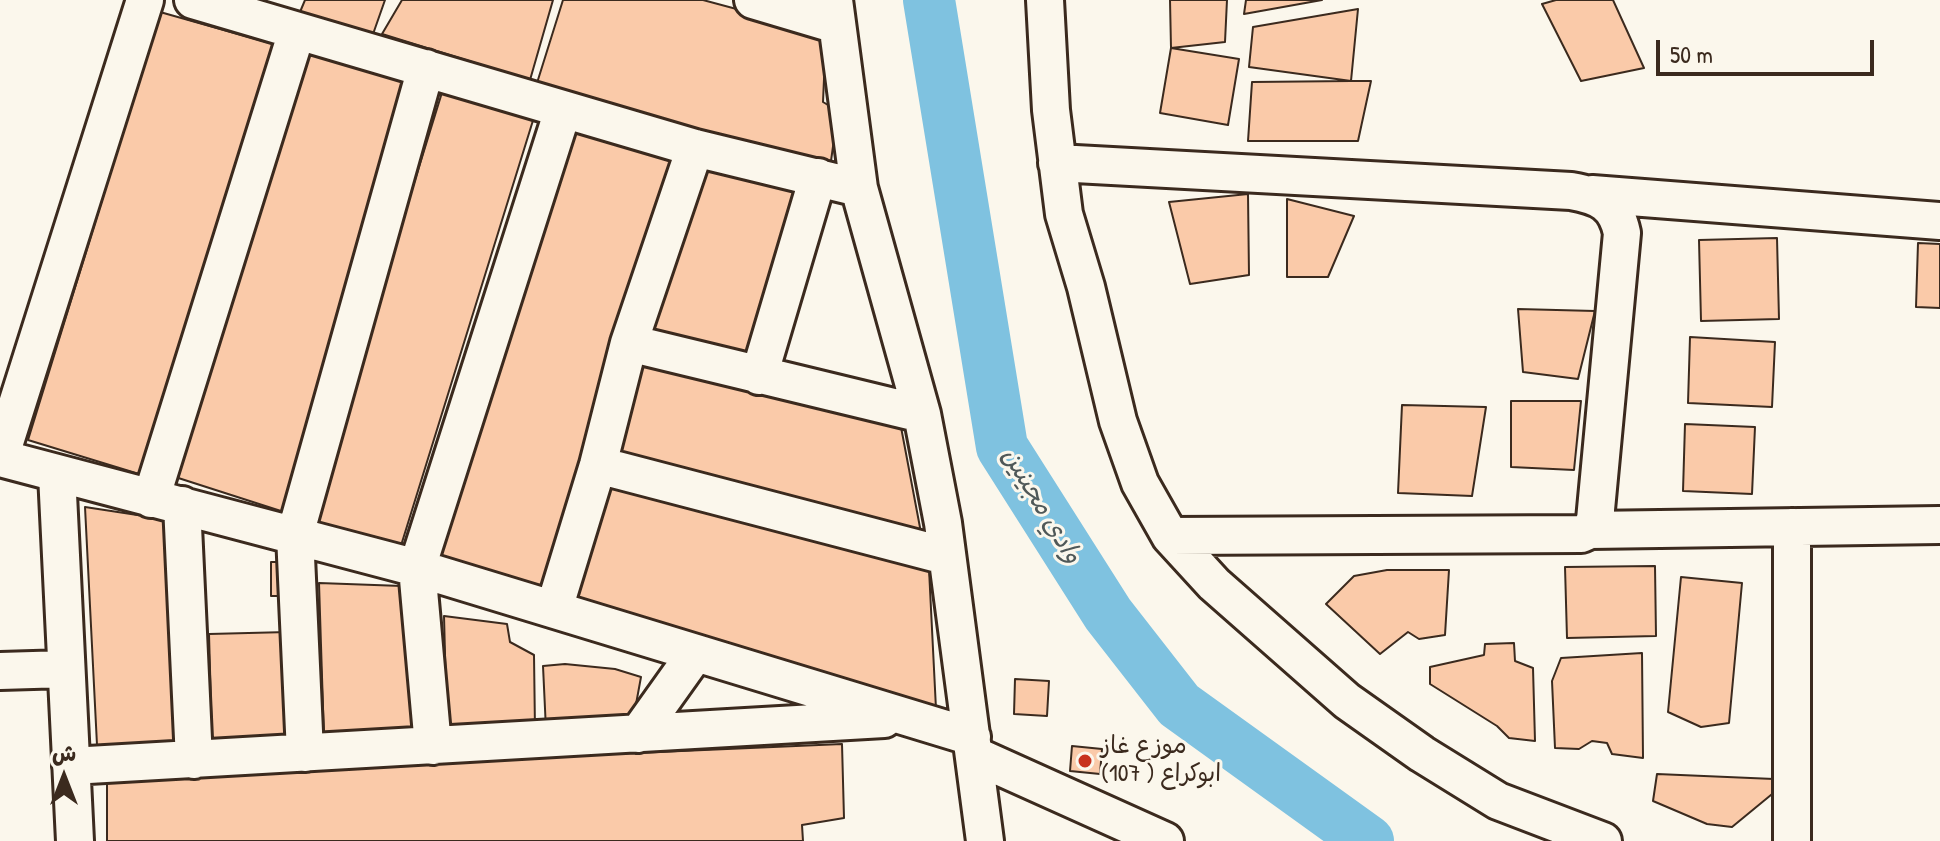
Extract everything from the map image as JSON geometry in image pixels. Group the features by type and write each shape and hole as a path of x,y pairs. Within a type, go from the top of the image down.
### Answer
{"street":[{"path":"145,0 0,458 417,568 907,718 973,746 1165,841"},
{"path":"193,0 695,148 859,188"},
{"path":"753,0 836,12 859,188 922,414 943,523 985,841"},
{"path":"1045,0 1057,163 1064,214 1086,287 1118,421 1140,483 1170,536 1214,584 1347,701 1498,801 1603,841"},
{"path":"194,760 166,502 297,31"},
{"path":"305,753 295,535 426,68"},
{"path":"433,746 417,568 563,110"},
{"path":"554,609 598,465 629,343 695,148"},
{"path":"1057,163 1571,191 1940,221"},
{"path":"759,376 818,177"},
{"path":"1590,530 1595,520 1622,233 1618,216 1592,194"},
{"path":"629,343 922,414"},
{"path":"598,465 946,556"},
{"path":"57,474 75,841"},
{"path":"1170,536 1581,534 1590,530 1940,525"},
{"path":"1792,527 1792,841"},
{"path":"638,734 695,654"},
{"path":"0,671 66,669"},
{"path":"71,766 907,718"}],"building":[{"path":"305,0 385,0 372,37 300,12"},
{"path":"402,0 553,0 530,80 382,34"},
{"path":"563,0 703,0 826,33 823,102 838,111 830,168 537,83"},
{"path":"1170,0 1227,0 1225,42 1171,48"},
{"path":"1246,0 1322,0 1244,14"},
{"path":"1556,0 1613,0 1644,68 1581,81 1542,4"},
{"path":"1358,9 1351,81 1249,67 1253,27"},
{"path":"160,12 277,45 139,474 28,440"},
{"path":"304,45 410,77 284,512 169,475"},
{"path":"1171,48 1239,59 1228,125 1160,113"},
{"path":"1371,81 1358,141 1248,141 1252,82"},
{"path":"444,86 535,114 399,552 309,523"},
{"path":"568,130 674,159 539,594 433,557"},
{"path":"705,161 806,185 751,362 650,330"},
{"path":"1248,194 1249,275 1190,284 1169,202"},
{"path":"1287,199 1354,216 1328,277 1287,277"},
{"path":"1777,238 1779,319 1701,321 1699,240"},
{"path":"1918,243 1940,244 1940,308 1916,307"},
{"path":"1518,309 1595,311 1578,379 1523,372"},
{"path":"1690,337 1775,342 1772,407 1688,403"},
{"path":"641,358 901,427 922,538 613,456"},
{"path":"1511,401 1581,401 1574,470 1511,467"},
{"path":"1402,405 1486,407 1472,496 1398,493"},
{"path":"1685,424 1755,427 1752,494 1683,491"},
{"path":"605,480 929,569 936,709 569,596"},
{"path":"85,507 170,520 182,746 97,745"},
{"path":"271,562 287,562 287,596 271,596"},
{"path":"1655,566 1656,636 1567,638 1565,567"},
{"path":"1387,570 1449,570 1445,635 1419,639 1408,632 1380,654 1326,604 1354,576"},
{"path":"1681,577 1742,583 1729,723 1701,727 1668,712"},
{"path":"319,583 402,586 419,735 324,739"},
{"path":"444,616 507,624 510,642 534,655 535,730 447,731"},
{"path":"288,632 294,740 212,741 209,634"},
{"path":"1514,643 1515,661 1533,668 1535,741 1509,738 1497,726 1430,684 1430,667 1484,655 1485,644"},
{"path":"1642,653 1643,758 1612,754 1607,743 1592,741 1579,749 1555,748 1552,681 1561,658"},
{"path":"565,664 615,669 641,677 632,726 546,730 543,666"},
{"path":"1015,679 1049,681 1047,716 1014,714"},
{"path":"842,744 844,818 802,825 803,841 107,841 107,776"},
{"path":"1072,746 1102,749 1100,774 1070,771"},
{"path":"1657,774 1774,779 1777,790 1732,827 1707,824 1653,801"}],"waterway":[{"name":"وادي مجينين","path":"929,0 1002,447 1108,614 1179,705 1368,841"}],"place":[{"name":"موزع غاز ابوكراع ( 107)","path":"1085,761"}]}
